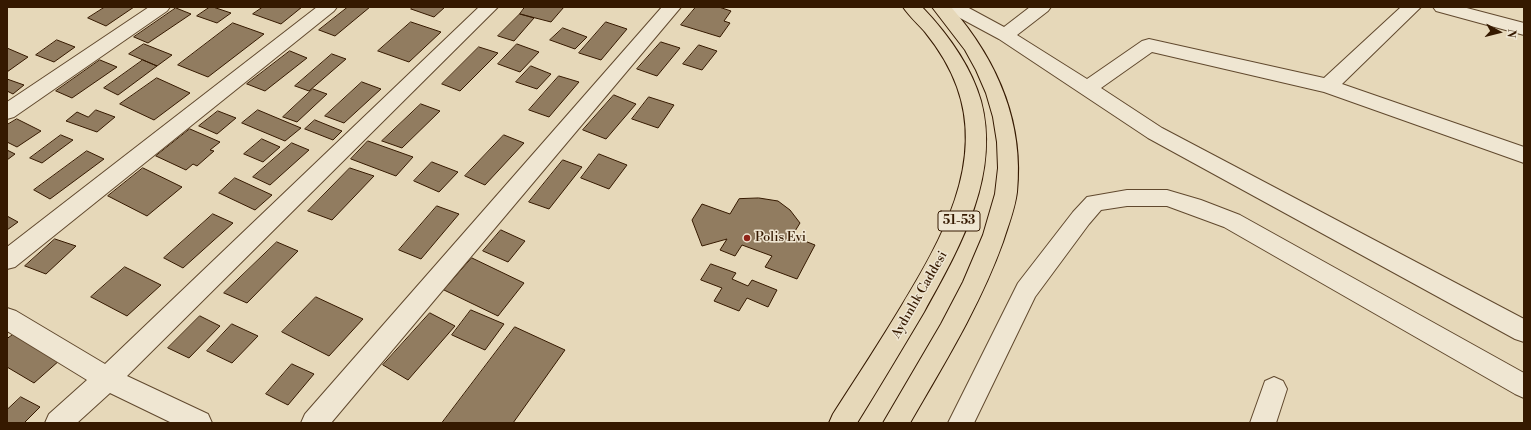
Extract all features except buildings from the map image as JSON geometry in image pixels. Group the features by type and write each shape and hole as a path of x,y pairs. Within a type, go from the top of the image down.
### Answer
{"main road":[{"name":"Aydınlık Caddesi","path":"842,423 904,324 943,257 967,198 973,173 976,143 974,115 968,94 957,66 942,42 912,7"},
{"name":"51-53","path":"896,423 974,286 989,251 1005,196 1008,164 1007,135 1000,107 989,76 974,47 954,20 941,7"}],"street":[{"path":"7,112 161,7"},
{"path":"7,260 328,7"},
{"path":"58,423 107,379 489,7"},
{"path":"314,423 672,7"},
{"path":"952,7 1005,35 1086,90 1155,133 1524,331"},
{"path":"1005,35 1042,7"},
{"path":"1328,86 1412,7"},
{"path":"1442,7 1524,29"},
{"path":"1086,90 1149,45 1328,86 1524,155"},
{"path":"961,423 1026,290 1081,218 1095,203 1127,198 1167,198 1232,221 1524,386"},
{"path":"7,318 107,379 199,423"},
{"path":"1263,423 1274,389"}],"place":[{"name":"Polis Evi","path":"747,238"}]}
